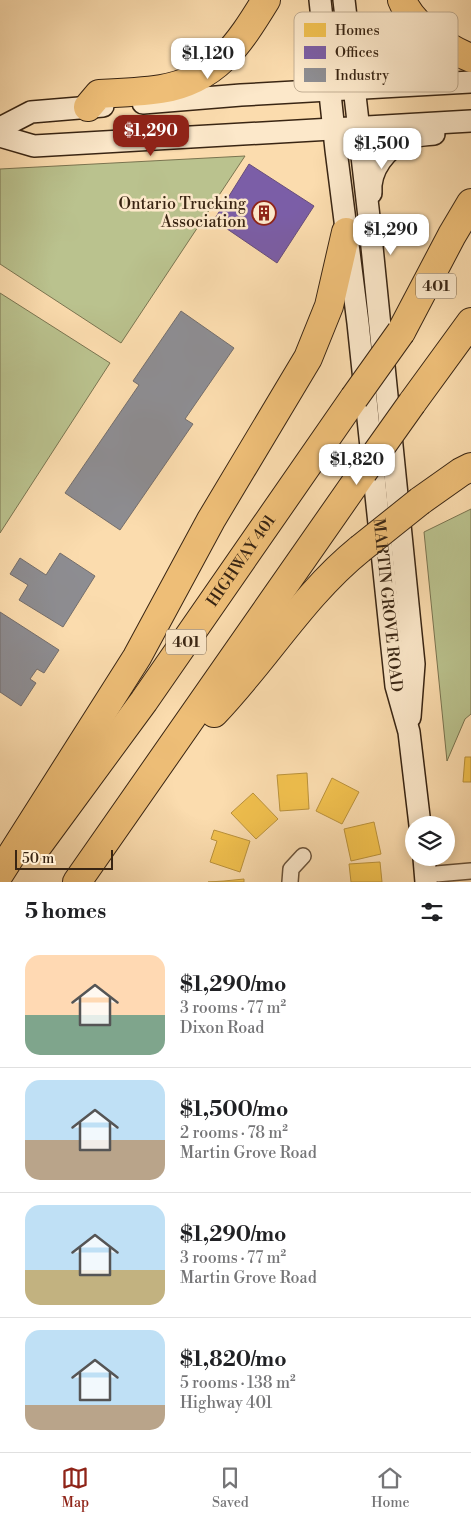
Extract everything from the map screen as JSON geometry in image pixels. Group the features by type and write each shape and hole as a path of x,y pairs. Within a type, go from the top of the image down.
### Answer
{"highway":[{"path":"88,107 99,94 166,88 193,80 209,71 231,52 266,0"},
{"path":"402,0 411,12"},
{"path":"458,51 471,58"},
{"path":"401,332 452,235 471,204"},
{"path":"0,874 137,657 211,520 308,358 330,304 346,232"},
{"name":"HIGHWAY 401","path":"12,882 176,656 401,332 471,240"},
{"path":"77,882 363,472 471,322"},
{"path":"150,778 216,711 322,585 345,561 420,501 471,467"}],"main road":[{"path":"458,83 471,82"},
{"path":"0,128 31,112 294,92"},
{"name":"MARTIN GROVE ROAD","path":"330,92 358,324 396,686 409,732 419,816"},
{"name":"MARTIN GROVE ROAD","path":"354,92 369,217 414,664 409,732"},
{"path":"0,136 34,146 471,121"},
{"path":"369,217 372,210 370,181 380,161 392,148 408,138 471,132"}],"street":[{"path":"290,882 291,869 303,856"},
{"path":"425,871 471,871"}],"green space":[{"path":"245,156 121,343 0,264 0,169"},
{"path":"0,293 110,363 0,533"},
{"path":"471,509 471,714 465,719 447,761 424,532"}],"building: Homes":[{"path":"465,757 471,757 471,782 463,782"},
{"path":"307,773 309,809 280,811 277,775"},
{"path":"332,778 359,792 342,824 316,811"},
{"path":"253,793 278,819 256,839 231,813"},
{"path":"374,822 381,854 351,861 344,829"},
{"path":"214,830 250,841 240,872 210,862 217,841 211,839"},
{"path":"380,862 382,882 351,882 349,864"},
{"path":"244,879 244,882 208,882 224,881"}],"building: Offices":[{"name":"Ontario Trucking Association","path":"249,164 314,206 277,263 214,220"}],"building: Industry":[{"path":"181,311 234,348 185,419 193,424 120,530 65,493 139,385 133,381"},
{"path":"60,553 95,576 63,627 19,600 28,585 10,574 20,558 46,575"},
{"path":"0,612 59,650 44,673 37,669 30,679 36,683 21,706 0,692"}],"place":[{"name":"Ontario Trucking Association","path":"264,213"}]}
